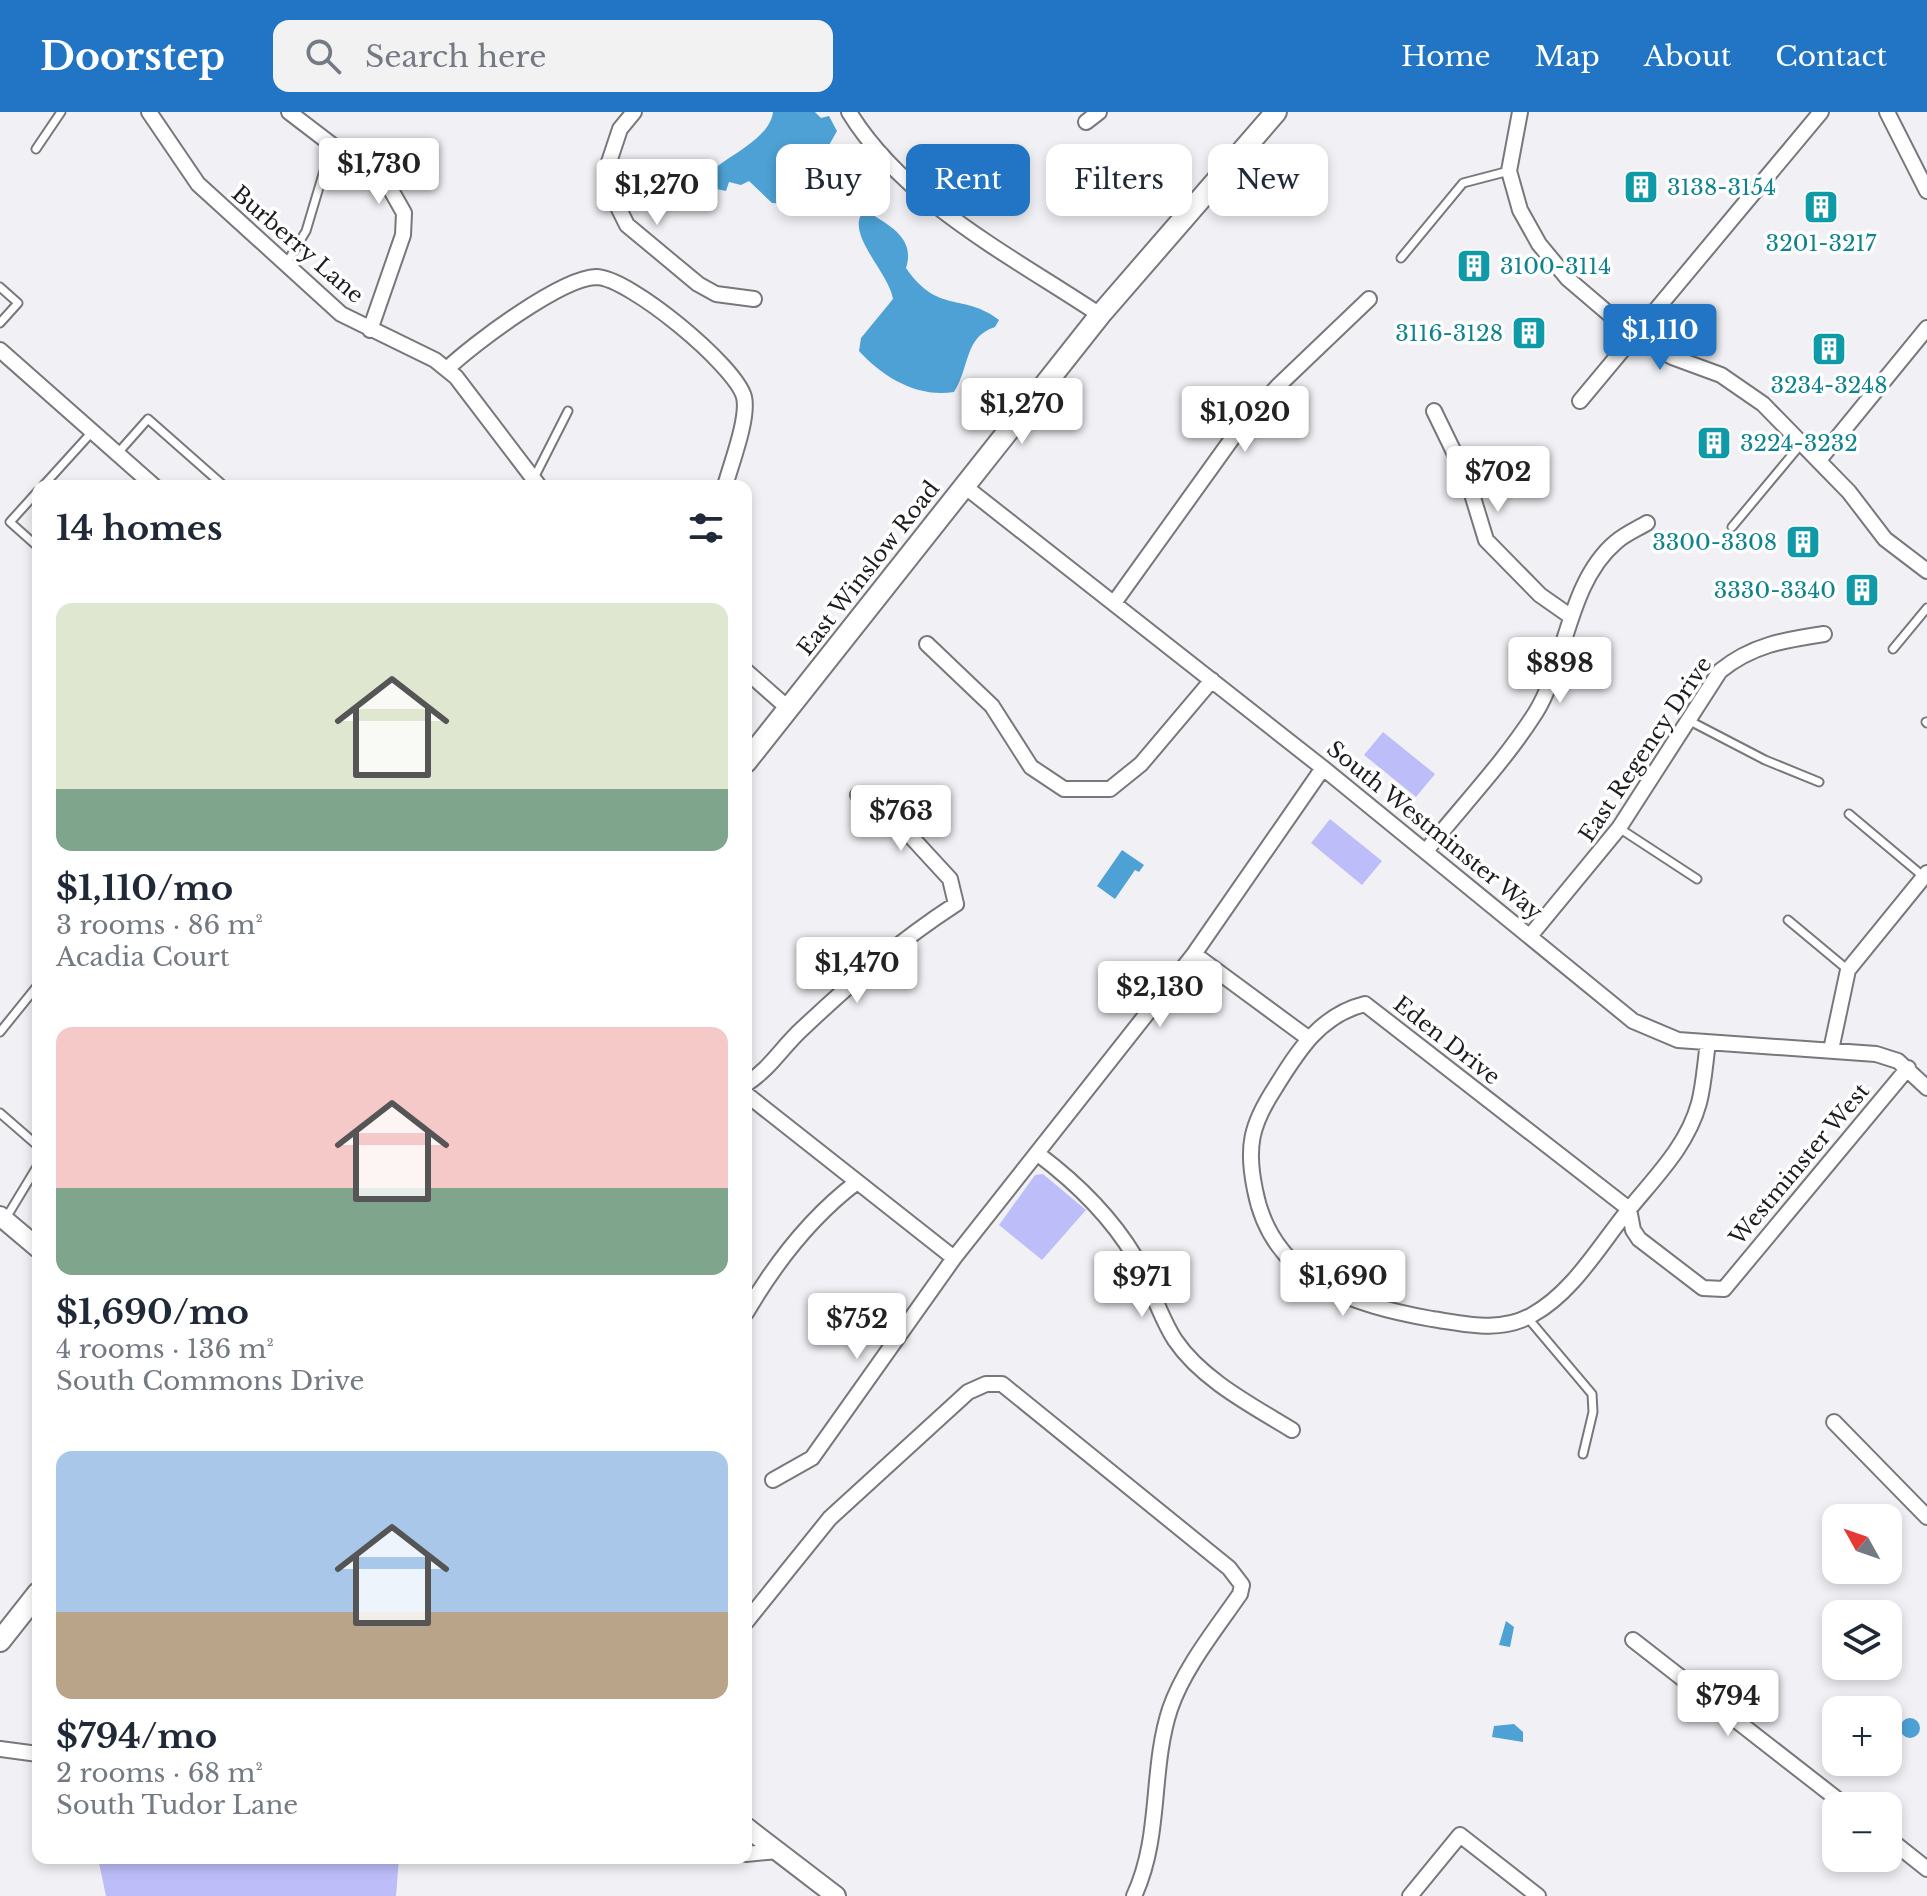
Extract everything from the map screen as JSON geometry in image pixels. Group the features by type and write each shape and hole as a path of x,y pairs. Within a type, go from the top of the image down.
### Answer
{"main road":[{"name":"East Winslow Road","path":"752,755 1100,315 1276,112"},
{"path":"0,1641 32,1601"}],"street":[{"name":"Burberry Lane","path":"149,112 198,184 341,314 447,369 534,480"},
{"path":"289,112 391,190 404,213 403,235 370,330"},
{"path":"634,112 620,129 609,162 610,191 627,225 698,284 716,294 754,299"},
{"path":"849,112 877,154 912,187 1100,315"},
{"path":"1086,122 1099,112"},
{"path":"1520,112 1509,171 1520,210 1539,244 1568,279 1636,337 1672,357 1721,375 1763,404 1819,460 1885,539 1927,571"},
{"path":"1580,401 1821,112"},
{"path":"1887,112 1927,191"},
{"path":"447,369 483,337 570,285 596,277 610,279 635,292 719,362 739,385 746,408 727,480"},
{"path":"1114,603 1239,429 1279,385 1369,299"},
{"path":"1819,460 1927,328"},
{"path":"0,350 147,480"},
{"path":"1434,411 1468,481 1486,540 1540,595 1570,616"},
{"name":"South Westminster Way","path":"963,485 1323,768 1633,1021 1664,1036 1708,1043 1876,1054 1908,1068 1927,1088"},
{"path":"1426,851 1537,711 1559,658 1570,616 1615,543 1647,523"},
{"name":"East Regency Drive","path":"1530,936 1619,828 1720,671 1741,654 1766,643 1824,634"},
{"path":"927,644 992,706 1031,767 1064,789 1110,789 1141,764 1212,680"},
{"path":"752,676 789,709"},
{"path":"773,1480 812,1458 954,1258 1194,954 1323,768"},
{"path":"752,1080 765,1072 799,1031 899,941 956,904 950,879 892,816 858,795"},
{"path":"1831,1050 1848,970 1926,877"},
{"path":"1194,954 1308,1038 1260,1111 1250,1137 1250,1168 1260,1217 1279,1251 1346,1299 1380,1310 1480,1327 1509,1324 1559,1297 1667,1165 1692,1123 1700,1101 1708,1043"},
{"name":"Eden Drive","path":"1308,1038 1347,1008 1365,1004 1629,1209"},
{"name":"Westminster West","path":"1629,1209 1633,1230 1639,1239 1703,1288 1724,1289 1908,1068"},
{"path":"752,1099 954,1258"},
{"path":"1038,1154 1061,1171 1115,1228 1136,1259 1176,1342 1218,1382 1292,1430"},
{"path":"752,1303 764,1283 831,1201 857,1182"},
{"path":"2,1218 32,1243"},
{"path":"752,1615 840,1508 968,1392 986,1384 1002,1384 1229,1568 1242,1585 1240,1594 1194,1664 1170,1710 1152,1844 1134,1896"},
{"path":"1834,1422 1927,1517"},
{"path":"1633,1640 1828,1792"},
{"path":"0,1749 32,1753"},
{"path":"752,1832 836,1896"},
{"path":"1410,1896 1460,1835 1538,1896"},
{"path":"1902,1849 1927,1869"},
{"path":"752,1853 778,1851"}],"lane":[{"path":"36,149 61,112"},
{"path":"286,264 299,248 306,231 332,144"},
{"path":"1401,258 1463,183 1509,171"},
{"path":"0,287 18,303 0,323"},
{"path":"537,480 568,411"},
{"path":"117,454 148,419 217,480"},
{"path":"48,480 93,431"},
{"path":"1732,527 1802,443"},
{"path":"32,498 10,522 32,542"},
{"path":"1893,649 1927,608"},
{"path":"1688,720 1765,760 1819,782"},
{"path":"1849,814 1926,877"},
{"path":"1619,828 1697,879"},
{"path":"1788,920 1848,970"},
{"path":"0,1032 32,992"},
{"path":"0,1113 32,1141"},
{"path":"2,1218 32,1174"},
{"path":"1527,1317 1592,1394 1593,1412 1583,1454"}],"shaded area":[{"path":"773,112 815,112 821,118 829,116 837,131 830,144 776,144 776,203 749,181 741,185 729,182 726,191 712,188 702,202 695,197 694,188 703,178 751,143 769,123"},
{"path":"861,216 874,216 898,233 907,248 906,268 929,292 974,307 999,320 973,345 954,392 927,392 902,384 859,351 861,338 893,299 863,240"},
{"path":"1383,732 1435,774 1416,797 1364,755"},
{"path":"1330,819 1382,861 1362,885 1311,843"},
{"path":"1122,850 1144,865 1139,872 1135,870 1115,899 1097,886"},
{"path":"1043,1174 1086,1210 1042,1260 999,1225 1035,1175"},
{"path":"1506,1621 1514,1627 1510,1647 1499,1645"},
{"path":"1906,1719 1914,1719 1919,1724 1919,1732 1914,1737 1902,1734 1902,1722"},
{"path":"1514,1724 1523,1732 1523,1742 1492,1737 1494,1726"},
{"path":"99,1864 399,1864 396,1896 106,1896"}],"place":[{"name":"3138-3154","path":"1641,187"},
{"name":"3201-3217","path":"1821,207"},
{"name":"3100-3114","path":"1474,266"},
{"name":"3116-3128","path":"1529,333"},
{"name":"3234-3248","path":"1829,349"},
{"name":"3224-3232","path":"1714,443"},
{"name":"3300-3308","path":"1803,542"},
{"name":"3330-3340","path":"1862,590"}]}
